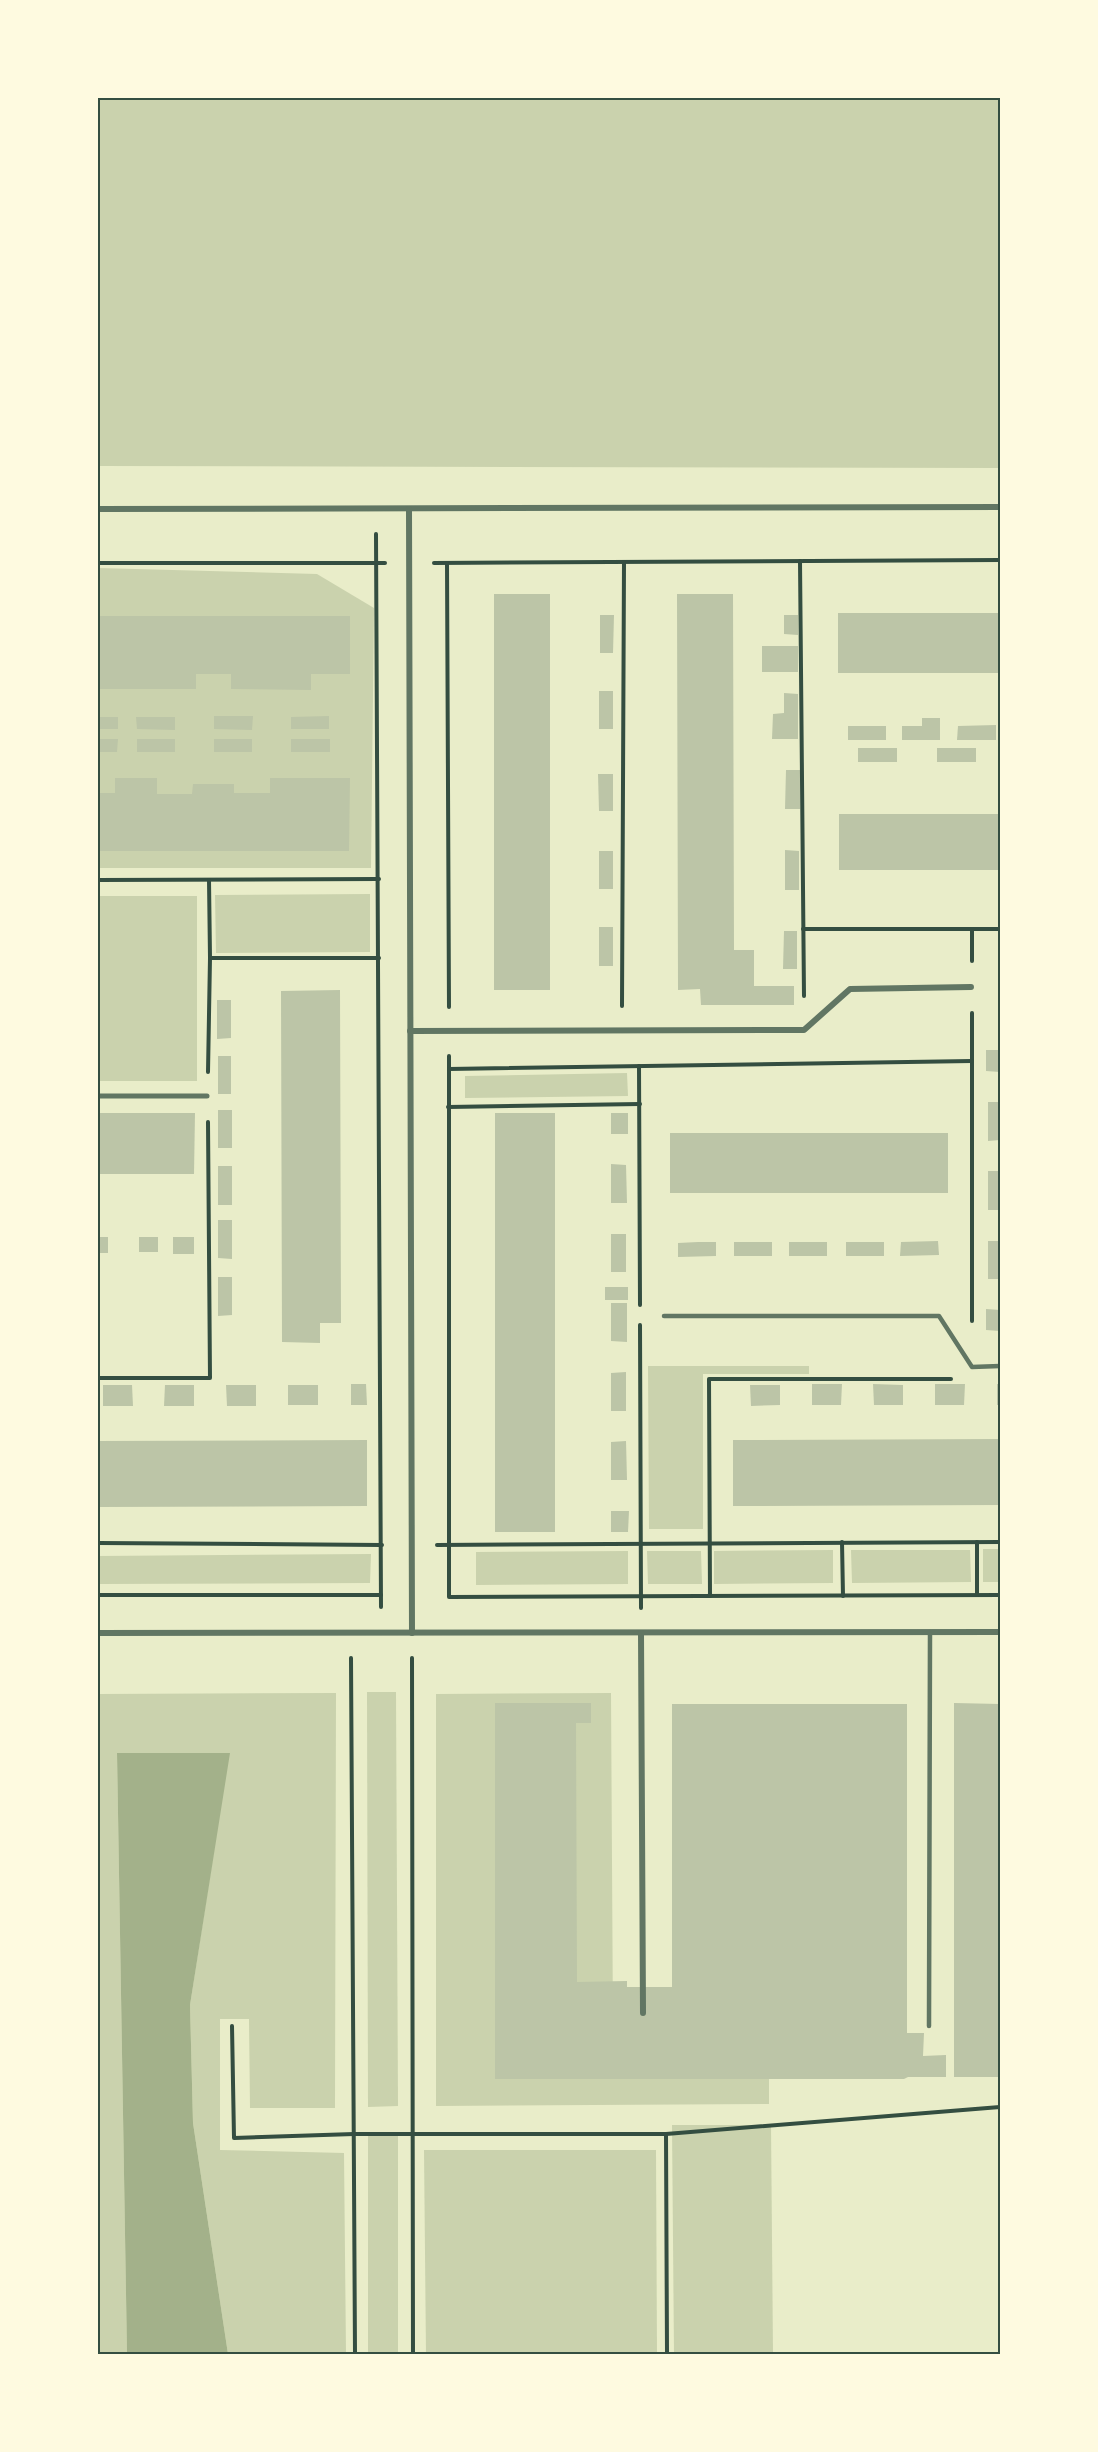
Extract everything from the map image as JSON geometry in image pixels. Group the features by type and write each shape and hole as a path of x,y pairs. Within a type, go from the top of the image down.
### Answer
{"street":[{"path":"98,508 376,510 1000,507"},
{"path":"409,509 412,1633"},
{"path":"410,1031 804,1030 850,989 972,987"},
{"path":"98,1096 207,1096"},
{"path":"98,1633 1000,1632"},
{"path":"641,1633 642,2013"}],"lane":[{"path":"664,1316 939,1316 972,1367 1000,1366"},
{"path":"929,2026 930,1632"}],"path":[{"path":"376,510 381,1634"},
{"path":"98,563 376,564 1000,560"},
{"path":"800,561 804,1030"},
{"path":"622,1031 624,562"},
{"path":"447,563 450,1597 1000,1595"},
{"path":"98,880 410,879"},
{"path":"98,1378 210,1378 207,1096 209,880"},
{"path":"804,929 1000,928"},
{"path":"210,958 410,958"},
{"path":"449,1069 972,1061"},
{"path":"639,1066 641,1633"},
{"path":"448,1107 640,1104"},
{"path":"842,1542 843,1596"},
{"path":"977,1542 977,1595"},
{"path":"98,1543 450,1545 1000,1542"},
{"path":"98,1595 381,1595"},
{"path":"412,1633 414,2355"},
{"path":"351,1634 355,2355"},
{"path":"232,2026 234,2138 354,2134 414,2136 666,2134 1000,2107"},
{"path":"666,2134 667,2355"}],"shaded area":[{"path":"98,98 1000,98 1000,468 98,466"},
{"path":"98,568 317,574 374,608 371,868 98,868"},
{"path":"370,894 370,952 216,953 215,895"},
{"path":"98,896 197,896 197,1081 98,1081"},
{"path":"627,1073 628,1096 465,1098 465,1076"},
{"path":"648,1366 809,1366 809,1374 703,1374 703,1529 649,1529"},
{"path":"983,1549 1000,1549 1000,1582 983,1582"},
{"path":"833,1550 833,1583 714,1584 714,1551"},
{"path":"851,1550 970,1550 971,1582 852,1583"},
{"path":"628,1551 628,1584 476,1585 476,1552"},
{"path":"647,1551 701,1551 702,1584 648,1584"},
{"path":"371,1554 370,1583 98,1584 98,1556"},
{"path":"367,1692 396,1692 398,2106 368,2107"},
{"path":"336,1693 335,2108 250,2108 249,2019 220,2019 220,2150 344,2153 346,2354 228,2354 193,2123 190,2005 229,1753 117,1753 127,2354 98,2354 98,1694"},
{"path":"611,1693 613,2028 769,2027 769,2104 436,2106 436,1694"},
{"path":"117,1753 230,1753 190,2005 193,2123 228,2354 127,2354"},
{"path":"672,2125 771,2125 773,2354 674,2354"},
{"path":"368,2135 398,2135 398,2354 368,2354"},
{"path":"424,2150 656,2150 657,2354 426,2354"}],"building":[{"path":"494,594 550,594 550,990 494,990"},
{"path":"677,594 733,594 734,950 754,950 754,986 794,986 794,1005 701,1005 700,989 678,990"},
{"path":"838,613 1000,613 1000,673 838,673"},
{"path":"600,615 614,615 613,653 600,653"},
{"path":"784,615 798,615 798,635 784,634"},
{"path":"98,616 350,616 350,674 311,674 311,690 231,689 231,674 196,674 196,689 98,689"},
{"path":"762,646 798,646 798,672 762,672"},
{"path":"599,691 613,691 613,729 599,729"},
{"path":"784,693 798,694 798,739 772,739 773,714 784,713"},
{"path":"214,716 253,716 252,730 214,729"},
{"path":"329,716 329,729 291,729 291,717"},
{"path":"99,717 118,717 118,729 98,729"},
{"path":"136,717 175,717 175,730 137,729"},
{"path":"922,718 940,718 940,740 902,740 902,726 922,726"},
{"path":"996,725 996,740 957,740 958,726"},
{"path":"848,726 886,726 886,740 848,740"},
{"path":"99,739 118,739 117,752 99,752"},
{"path":"137,739 175,739 175,752 137,752"},
{"path":"214,739 252,739 252,752 214,752"},
{"path":"291,739 330,739 330,752 291,752"},
{"path":"858,748 897,748 897,762 858,762"},
{"path":"937,748 976,748 976,762 937,762"},
{"path":"786,770 800,770 800,809 785,809"},
{"path":"598,774 613,774 613,811 599,811"},
{"path":"115,778 157,778 157,794 192,794 193,784 234,784 234,793 270,793 270,778 350,778 349,851 98,851 98,793 115,793"},
{"path":"839,814 1000,814 1000,870 839,870"},
{"path":"785,850 799,851 799,890 785,890"},
{"path":"599,851 613,851 613,889 599,889"},
{"path":"599,927 613,927 613,966 599,966"},
{"path":"784,931 797,931 797,969 783,969"},
{"path":"340,990 341,1323 320,1323 320,1343 282,1342 281,991"},
{"path":"217,1000 231,1000 231,1038 217,1039"},
{"path":"986,1050 1000,1050 1000,1072 986,1071"},
{"path":"218,1056 231,1056 231,1094 218,1094"},
{"path":"988,1102 1000,1102 1000,1140 988,1141"},
{"path":"218,1110 232,1110 232,1148 218,1148"},
{"path":"98,1113 195,1113 194,1174 98,1174"},
{"path":"495,1113 555,1113 555,1532 495,1532"},
{"path":"611,1113 628,1113 628,1134 611,1134"},
{"path":"670,1133 948,1133 948,1193 670,1193"},
{"path":"611,1164 626,1165 627,1203 611,1203"},
{"path":"218,1166 232,1166 232,1205 218,1205"},
{"path":"988,1171 1000,1171 1000,1210 988,1210"},
{"path":"218,1220 232,1220 232,1259 218,1258"},
{"path":"611,1234 626,1234 626,1272 611,1272"},
{"path":"98,1237 108,1237 108,1253 98,1253"},
{"path":"139,1237 158,1237 158,1252 139,1252"},
{"path":"173,1237 194,1237 194,1254 173,1254"},
{"path":"938,1241 939,1255 900,1256 901,1242"},
{"path":"988,1241 1000,1241 1000,1279 988,1279"},
{"path":"716,1242 716,1256 678,1257 678,1243"},
{"path":"734,1242 772,1242 772,1256 734,1256"},
{"path":"789,1242 827,1242 827,1256 789,1256"},
{"path":"846,1242 884,1242 884,1256 846,1256"},
{"path":"218,1277 232,1277 232,1315 218,1316"},
{"path":"605,1287 628,1287 628,1300 605,1300"},
{"path":"611,1303 627,1303 627,1342 611,1341"},
{"path":"986,1309 1000,1310 1000,1331 986,1330"},
{"path":"626,1372 626,1411 611,1411 611,1373"},
{"path":"351,1384 366,1384 367,1405 351,1405"},
{"path":"812,1384 842,1384 841,1405 812,1405"},
{"path":"873,1384 903,1385 903,1405 874,1405"},
{"path":"935,1384 965,1384 964,1405 935,1405"},
{"path":"997,1384 1000,1384 1000,1405 997,1405"},
{"path":"103,1385 132,1385 133,1406 103,1406"},
{"path":"165,1385 194,1385 194,1406 164,1406"},
{"path":"226,1385 256,1385 256,1406 227,1406"},
{"path":"288,1385 318,1385 318,1405 288,1405"},
{"path":"750,1385 780,1385 780,1405 751,1406"},
{"path":"1000,1439 1000,1505 733,1506 733,1440"},
{"path":"367,1440 367,1506 98,1507 98,1441"},
{"path":"626,1441 627,1480 611,1480 611,1442"},
{"path":"611,1511 629,1511 628,1532 611,1532"},
{"path":"495,1703 591,1703 591,1723 576,1723 577,1982 627,1981 627,1987 672,1987 672,1704 907,1704 907,2033 924,2033 923,2056 946,2055 946,2077 908,2077 904,2079 495,2079"},
{"path":"954,1703 1000,1704 1000,2077 954,2077"}]}
